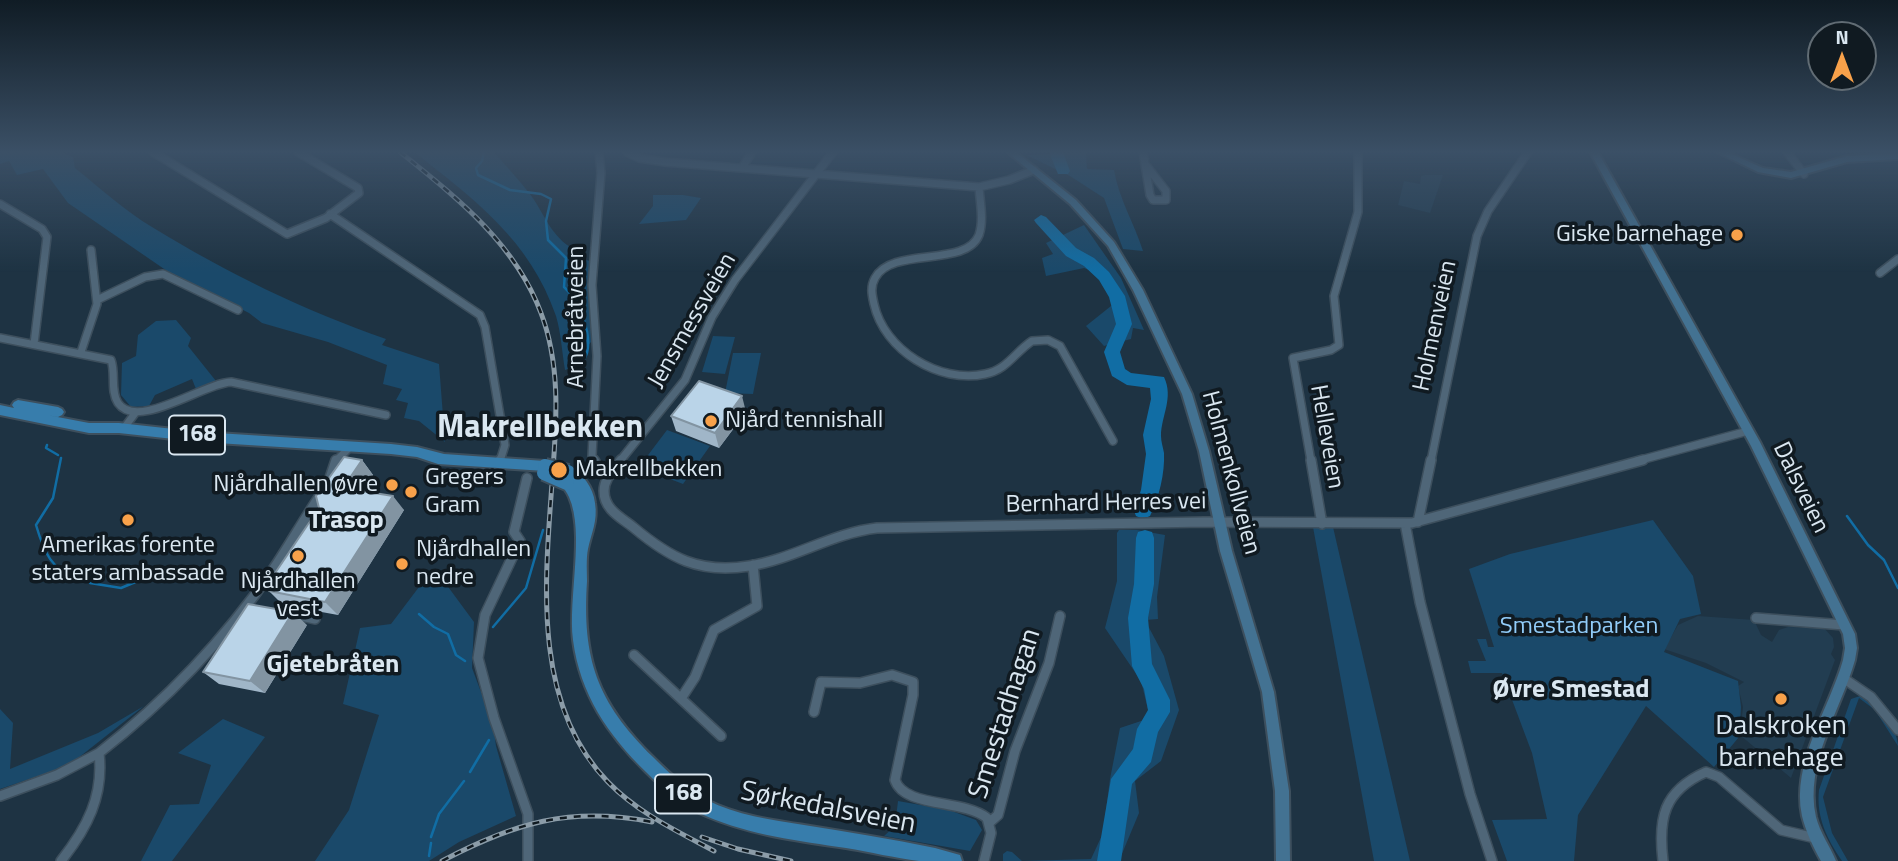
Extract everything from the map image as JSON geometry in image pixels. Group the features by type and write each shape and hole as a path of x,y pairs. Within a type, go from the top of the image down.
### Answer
{"main road":[{"name":"Sørkedalsveien","path":"0,404 38,407 122,428"},
{"name":"Sørkedalsveien","path":"0,410 89,428 122,428 275,443 296,449 502,464 516,470 544,470 567,477 579,502 582,551 578,626 581,657 588,679 598,702 618,731 674,788 713,811 744,822 954,861"}],"street":[{"path":"217,192 284,234 298,232 330,214 358,195 358,192"},
{"name":"Arnebråtveien","path":"599,192 593,268 597,368 592,456 598,467 610,472"},
{"name":"Jensmessveien","path":"610,472 685,380 712,317 734,280 802,192"},
{"path":"979,192 981,229 974,243 960,251 904,260 885,269 873,283 876,316 903,350 931,368 954,374 975,376 993,372 1007,365 1028,342 1048,339 1060,346 1113,441"},
{"name":"Holmenkollveien","path":"1062,192 1097,226 1133,279 1187,394 1204,451 1220,522 1259,655 1272,712 1282,791 1283,861"},
{"path":"1150,192 1153,200 1166,200 1166,192"},
{"name":"Helleveien","path":"1322,524 1293,358 1331,351 1339,345 1334,296 1358,212 1360,192"},
{"name":"Holmenveien","path":"1418,522 1477,236 1488,211 1501,192"},
{"name":"Dalsveien","path":"1616,192 1748,430 1844,625 1851,652 1805,791 1807,816 1815,838 1829,861"},
{"path":"0,204 42,229 47,237 34,344"},
{"path":"330,214 480,315 485,327 505,445 502,464"},
{"path":"81,352 97,300 91,250"},
{"path":"1880,273 1898,259"},
{"path":"97,300 145,277 163,274 238,310"},
{"path":"0,338 111,360 118,404 128,411 158,408 215,384 231,382 386,415"},
{"path":"122,428 136,412"},
{"name":"Bernhard Herres vei","path":"610,472 603,493 604,502 612,512 661,551 684,562 722,568 778,560 859,529 1220,522 1418,522 1748,430"},
{"path":"0,796 57,775 99,753 161,701 247,604 273,569 347,452"},
{"path":"527,478 514,532 520,541 485,615 478,658 494,718 528,814 528,861"},
{"path":"1405,523 1411,566 1478,822 1492,861"},
{"path":"682,697 695,677 714,630 757,606 753,565"},
{"path":"247,604 260,607"},
{"path":"274,610 315,619"},
{"name":"Smestadhagan","path":"990,822 998,815 1015,751 1049,663 1060,616"},
{"path":"1756,618 1844,625"},
{"path":"634,655 682,697 720,737"},
{"name":"Smestadhagan","path":"814,712 821,682 863,683 888,675 903,675 913,682 913,695 895,780 900,790 913,797 969,808 985,816 990,822 991,834 984,861"},
{"path":"1843,678 1871,697 1898,730"},
{"path":"61,861 85,829 97,802 103,772 99,753"},
{"path":"1663,861 1660,829 1662,811 1670,798 1703,773 1709,772 1719,777 1781,830 1815,838"}],"shaded area":[{"path":"1401,192 1437,192 1430,213 1398,205"},
{"name":"Dalskroken barnehage","path":"1698,616 1754,620 1761,635 1772,642 1779,630 1788,627 1824,628 1833,638 1834,647 1831,654 1835,660 1791,778 1740,735 1743,707 1738,686 1744,682 1706,663 1664,649 1678,625"}],"green space":[{"path":"60,192 105,192 142,221 237,275 295,303 386,339 382,345 439,364 445,442 419,421 404,418 408,403 396,400 402,389 383,384 387,365 328,342 262,323 249,313 170,273 68,203"},
{"path":"464,192 528,192 556,235 580,252 579,258 590,261 591,342 568,369 565,370 556,316 545,289 515,243"},
{"path":"1095,192 1119,192 1143,251 1123,249 1104,198"},
{"path":"653,195 701,198 686,220 639,224 653,206"},
{"path":"1084,225 1121,278 1144,330 1133,328 1131,339 1104,346 1086,326 1121,298 1110,278 1084,268 1046,276 1042,258 1053,254 1046,243"},
{"path":"176,320 191,338 188,346 216,381 196,389 192,379 155,395 149,406 131,407 121,395 122,363 136,356 138,335 156,321"},
{"path":"713,336 735,337 725,374 702,372"},
{"path":"733,353 761,353 753,394 725,393"},
{"path":"667,430 710,446 683,484 639,467"},
{"name":"Smestadparken","path":"1653,520 1693,576 1701,614 1680,619 1664,652 1738,681 1741,707 1739,737 1714,767 1646,706 1578,815 1574,861 1507,861 1492,820 1547,819 1532,753 1502,673 1471,673 1468,661 1486,661 1477,639 1486,639 1488,647 1494,647 1469,569 1510,554"},
{"path":"1313,527 1333,527 1410,861 1374,861"},
{"path":"1119,530 1137,530 1165,535 1157,597 1158,619 1145,620 1164,656 1179,710 1161,761 1135,781 1139,813 1119,861 1022,861 1091,859 1103,833 1120,728 1150,718 1141,681 1105,628 1117,581 1117,533"},
{"path":"422,583 446,584 474,622 472,668 493,724 496,746 516,816 459,842 429,861 315,861 349,810 379,715 343,704 360,628 391,624"},
{"path":"1860,696 1879,711 1890,724 1898,746 1875,710 1859,698 1823,797 1832,833 1848,861 1842,861 1824,827 1819,809 1819,790 1851,699"},
{"path":"144,706 68,766 0,789 0,709 13,723 10,769 98,733"},
{"path":"223,719 265,737 172,861 141,861 170,805 199,804 211,765 178,753"},
{"path":"898,801 949,810 976,820 982,830 970,851 884,836 895,826"},
{"path":"1012,852 1022,861 1003,861 1003,854"}],"building":[{"path":"699,381 742,396 715,433 671,416"},
{"path":"344,457 362,460 343,488 393,496 325,602 269,591 267,585 319,508 316,496"},
{"path":"248,604 293,612 250,681 203,672"}],"waterway":[{"name":"Makrellbekken","path":"527,192 551,199 546,221 548,240 566,258 564,287 575,300 586,327 586,356 571,376"},
{"path":"1041,220 1071,252 1089,262 1104,276 1117,296 1124,324 1112,352 1118,372 1127,379 1158,382 1160,399 1152,435 1155,454 1150,490 1143,511"},
{"path":"47,445 46,448 58,455"},
{"path":"61,458 53,498 36,525 50,559 62,571 79,580"},
{"path":"1847,516 1868,545 1884,560 1898,588"},
{"name":"Makrellbekken","path":"493,627 526,588 543,530"},
{"path":"1109,861 1122,779 1143,754 1148,729 1159,712 1159,700 1142,666 1138,618 1144,584 1145,538"},
{"path":"90,583 121,588 150,576"},
{"path":"419,614 434,627 448,634 456,655 465,661"},
{"name":"Makrellbekken","path":"470,772 489,740"},
{"name":"Makrellbekken","path":"431,837 439,814 464,781"},
{"name":"Makrellbekken","path":"429,856 431,843"}],"railway":[{"path":"449,192 482,223 516,265 530,288 547,332 554,371 556,410 546,592 554,675 565,714 583,750 608,782 658,821 714,851"},
{"path":"442,861 494,837 543,821 595,816 652,822"},
{"path":"702,837 738,849 791,861"}],"place":[{"name":"Giske barnehage","path":"1737,235"},
{"name":"Njård tennishall","path":"711,421"},
{"name":"Makrellbekken","path":"559,470"},
{"name":"Njårdhallen øvre","path":"392,485"},
{"name":"Gregers Gram","path":"411,492"},
{"name":"Amerikas forente staters ambassade","path":"128,520"},
{"name":"Njårdhallen vest","path":"298,556"},
{"name":"Njårdhallen nedre","path":"402,564"},
{"name":"Dalskroken barnehage","path":"1781,699"}],"district":[{"name":"Makrellbekken","path":"540,429"},
{"name":"Trasop","path":"346,522"},
{"name":"Gjetebråten","path":"333,666"},
{"name":"Øvre Smestad","path":"1571,691"}]}
